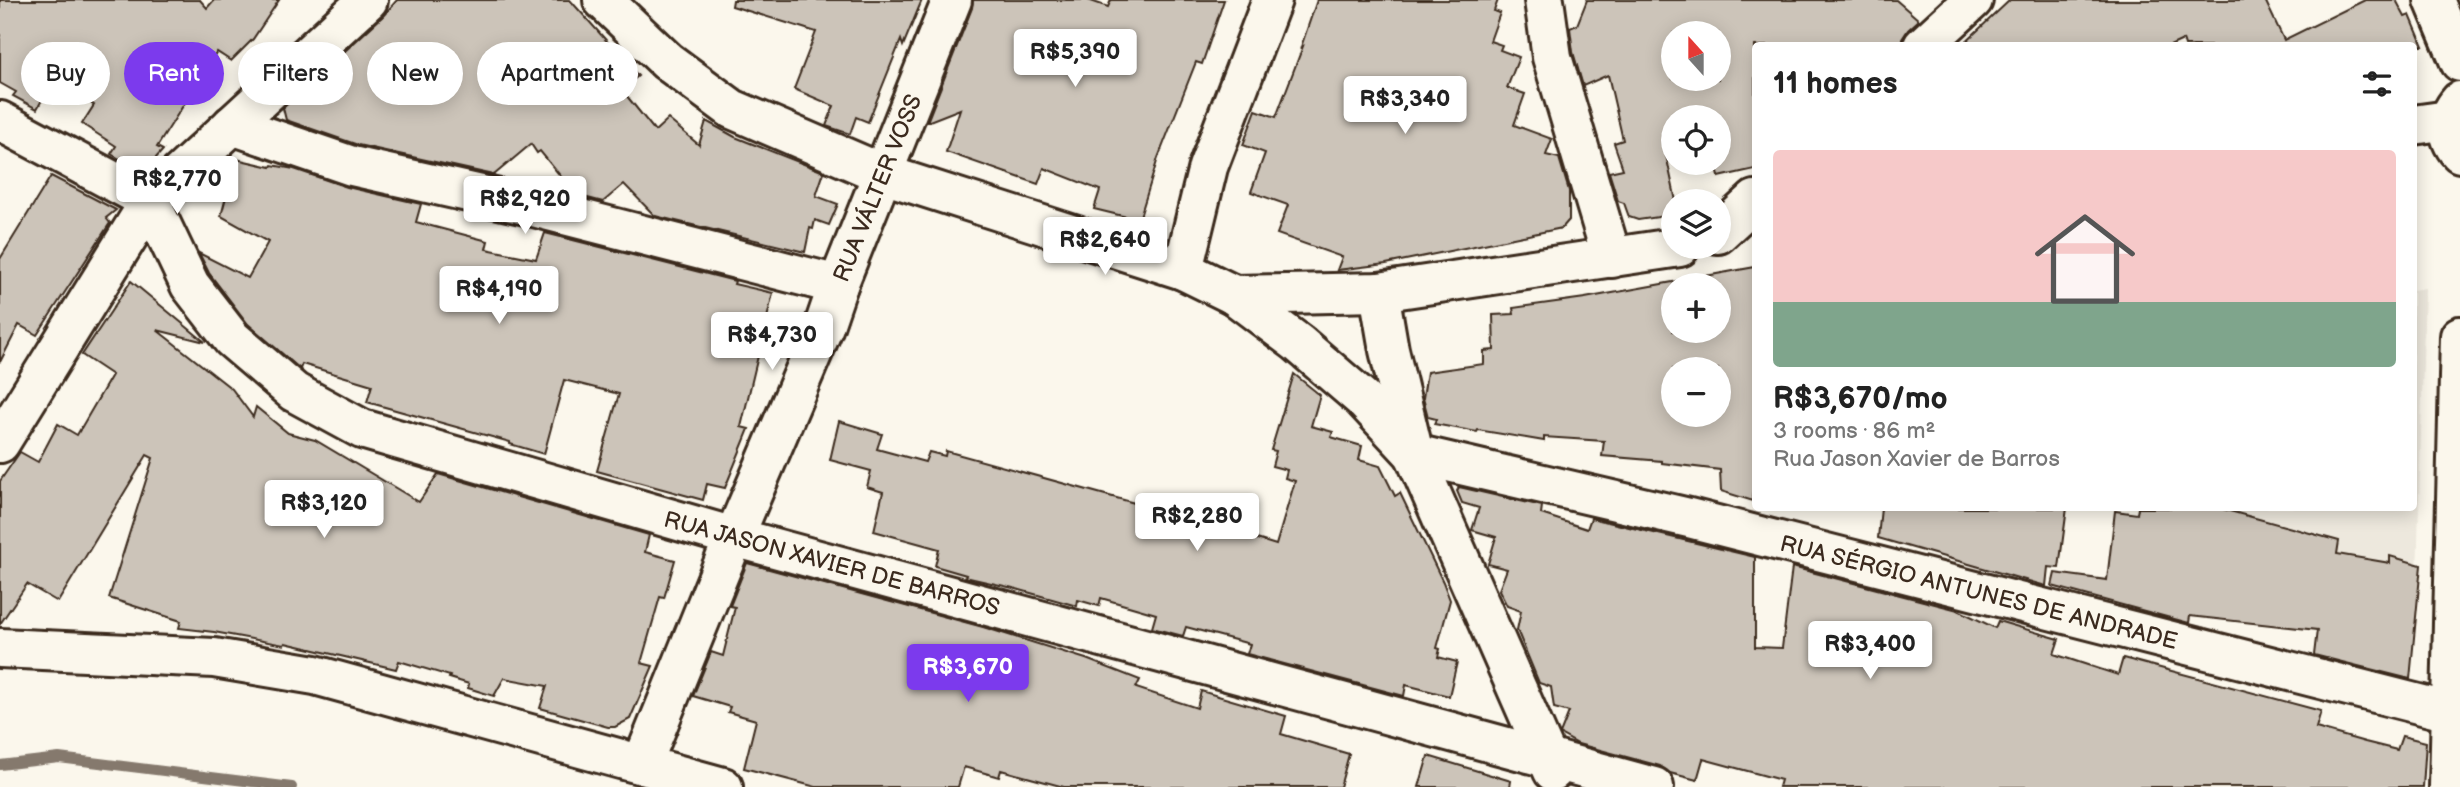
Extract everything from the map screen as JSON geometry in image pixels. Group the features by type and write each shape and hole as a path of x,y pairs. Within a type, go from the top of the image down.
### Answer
{"street":[{"path":"0,443 150,201 368,0"},
{"path":"603,0 667,61 732,109 883,174 1183,270 1234,295 1298,343 1362,398 1414,454"},
{"name":"RUA VÁLTER VOSS","path":"642,764 734,537 824,326 952,0"},
{"path":"1183,270 1208,167 1272,0"},
{"path":"1544,0 1552,57 1612,258"},
{"path":"1927,42 1973,0"},
{"path":"2434,0 2460,62"},
{"path":"0,121 150,201"},
{"path":"232,125 352,166 526,205 838,285"},
{"name":"RUA JASON XAVIER DE BARROS","path":"150,201 190,285 233,340 294,392 362,429 1553,772 1654,787"},
{"path":"1731,222 1752,203"},
{"path":"1731,238 1752,234"},
{"path":"1234,295 1380,292 1661,250"},
{"path":"1380,292 1389,350 1414,454 1553,772"},
{"path":"2449,787 2455,714 2460,336"},
{"name":"RUA SÉRGIO ANTUNES DE ANDRADE","path":"1414,454 1689,518 2455,714"},
{"path":"0,648 214,658 315,675 723,787"}],"shaded area":[{"path":"2425,288 2417,579 2193,511 2417,511 2417,289"}],"building":[{"path":"0,0 200,0 207,8 214,0 279,0 253,39 250,42 238,42 238,54 231,61 224,56 224,42 124,42 124,105 184,105 157,147 163,150 147,168 139,170 111,154 116,146 82,124 94,105 110,105 110,42 21,42 21,100 13,96 16,92 0,83"},
{"path":"397,0 570,0 608,42 477,42 477,105 634,105 655,131 668,119 699,145 706,121 735,137 824,172 816,196 838,204 829,225 815,220 813,229 810,228 805,252 655,216 624,184 603,202 576,195 540,151 537,153 531,144 494,175 358,145 286,120 283,108 286,105 353,105 353,44"},
{"path":"733,0 922,0 903,46 901,40 868,122 856,117 850,134 826,126 834,106 794,89 816,32 732,6"},
{"path":"973,0 1088,0 1108,7 1111,0 1224,0 1202,64 1196,62 1158,158 1139,220 1094,209 1100,190 1044,168 1038,184 946,152 960,109 927,122"},
{"path":"1317,0 1498,0 1494,11 1500,13 1490,41 1502,45 1500,50 1519,57 1507,88 1525,94 1514,125 1552,139 1546,155 1559,158 1569,191 1569,220 1562,228 1386,264 1337,270 1342,257 1277,234 1288,205 1251,192 1265,153 1243,145 1256,110 1276,117"},
{"path":"1587,0 1896,0 1919,20 1908,30 1902,42 1752,42 1752,170 1731,174 1731,105 1661,105 1661,175 1670,175 1673,189 1661,189 1661,217 1638,220 1629,217 1624,203 1618,201 1609,172 1623,169 1614,143 1623,140 1608,75 1583,86 1573,52 1570,28 1577,25"},
{"path":"2010,0 2265,0 2284,40 2365,0 2396,0 2405,17 2410,15 2423,46 2417,46 2417,42 1965,42"},
{"path":"236,159 294,169 347,187 421,204 416,222 488,241 486,249 536,259 545,233 773,293 741,427 749,429 725,488 707,484 703,500 597,471 619,394 564,380 544,454 367,402 372,385 302,364 300,369 248,324 209,273 199,253 248,278 268,242 221,216"},
{"path":"51,176 116,210 106,218 110,223 37,335 19,325 0,362 0,259"},
{"path":"1752,268 1752,501 1721,491 1720,470 1662,461 1602,456 1604,441 1544,437 1544,441 1434,424 1436,419 1428,417 1423,398 1427,372 1484,364 1484,351 1494,350 1493,315 1514,314 1513,308 1661,284 1661,343 1731,343 1731,273 1722,273"},
{"path":"131,281 205,342 157,330 232,389 253,417 256,407 288,433 315,440 419,502 438,474 649,535 645,552 675,560 664,598 660,597 641,663 653,666 630,719 615,727 608,727 540,708 547,686 504,678 494,696 468,688 469,684 449,678 450,676 399,661 396,669 285,643 284,645 179,628 181,621 109,598 153,458 147,455 58,602 27,584 0,624 0,481 20,452 38,462 58,424 77,435 112,375 82,355"},
{"path":"1294,374 1320,395 1311,426 1333,432 1331,437 1362,446 1359,460 1380,466 1395,496 1400,493 1443,582 1450,600 1437,648 1440,649 1438,657 1457,662 1449,696 1406,685 1404,696 1247,654 1250,644 1186,627 1183,636 1152,628 1156,614 1101,598 1099,606 1078,600 1077,606 965,577 966,575 935,566 939,549 874,531 883,492 867,487 871,471 830,460 839,421 882,434 877,449 925,462 929,452 945,456 946,451 1189,518 1276,545 1295,481 1285,478 1287,470 1272,466 1276,451 1271,450"},
{"path":"1459,487 1542,506 1541,514 1587,529 1591,518 1755,557 1755,647 1782,648 1792,567 1958,610 1995,628 1998,621 2059,639 2054,654 2118,675 2123,658 2321,711 2316,728 2365,742 2397,750 2402,736 2426,742 2423,787 1779,787 1781,780 1703,759 1697,780 1670,773 1660,766 1578,744 1560,734 1569,712 1554,708 1551,687 1539,683 1517,630 1521,611 1507,606 1499,590 1507,569 1488,564 1496,537 1472,530 1479,508 1462,503 1457,491"},
{"path":"1881,511 2067,511 2059,568 2048,567 2046,586 1878,538"},
{"path":"2115,511 2137,514 2138,511 2230,511 2339,541 2337,554 2390,563 2390,556 2421,565 2410,679 2314,655 2317,630 2190,616 2189,623 2052,586 2055,573 2107,580"},
{"path":"747,563 983,627 1086,659 1140,680 1136,688 1197,708 1201,691 1286,716 1281,734 1349,754 1340,787 1064,787 1001,770 999,777 964,767 958,787 816,787 744,768 756,720 728,712 730,707 693,696 711,652 723,656 735,607 730,606"},
{"path":"1428,756 1511,781 1510,787 1419,787"}],"waterway":[{"path":"0,765 59,758 292,787"}]}
